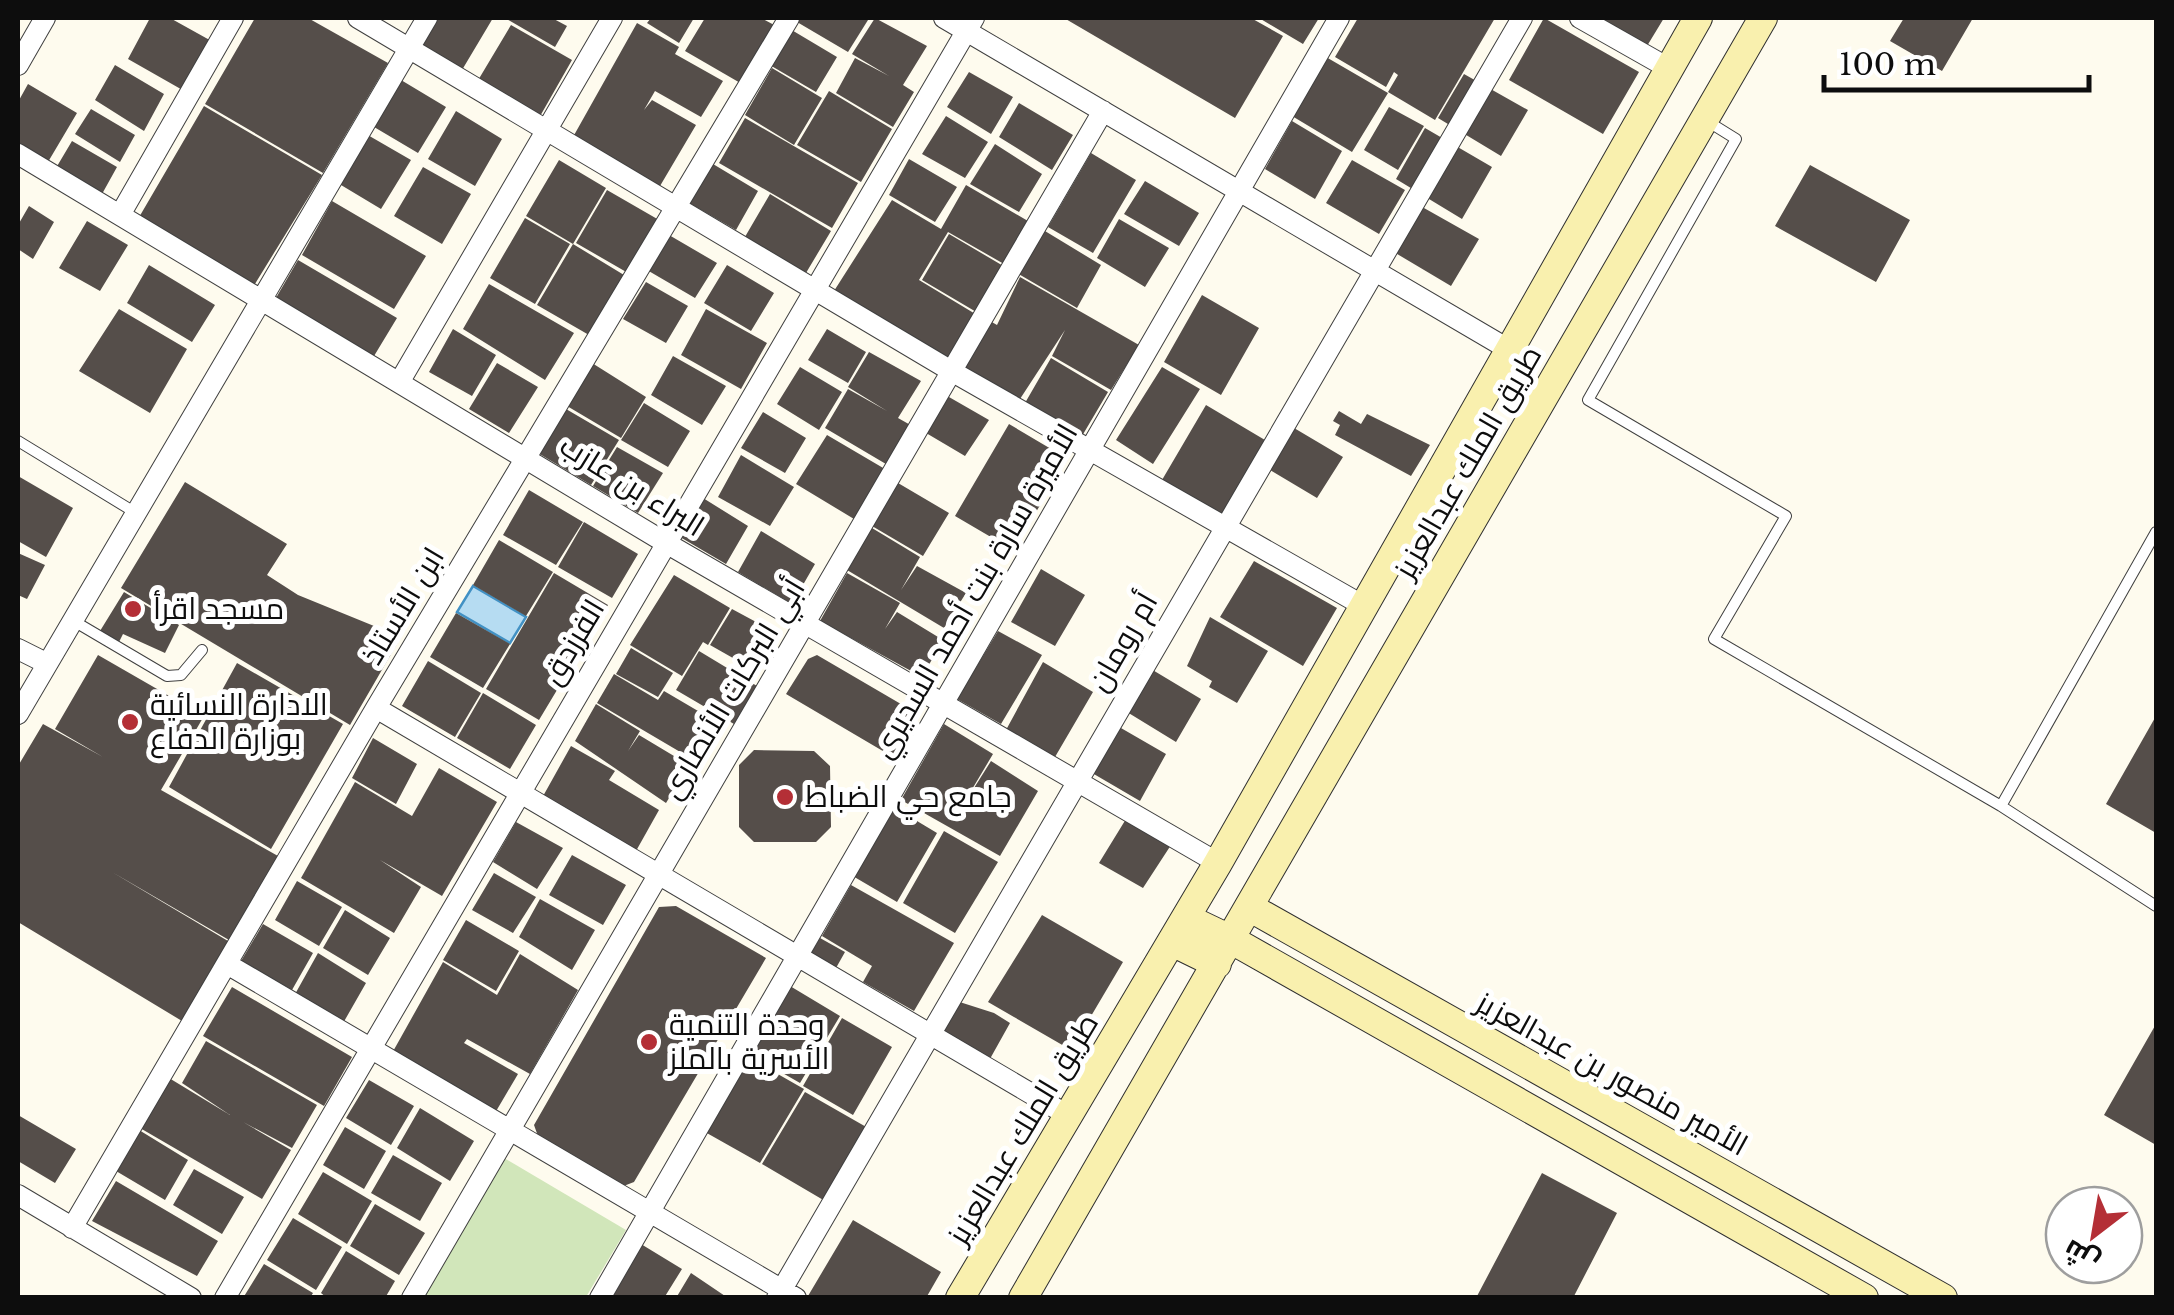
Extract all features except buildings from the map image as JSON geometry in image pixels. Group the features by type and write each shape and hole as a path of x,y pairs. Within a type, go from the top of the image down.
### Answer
{"main road":[{"name":"طريق الملك عبدالعزيز","path":"960,1298 1218,863 1698,18"},
{"name":"طريق الملك عبدالعزيز","path":"1023,1298 1763,18"},
{"name":"الأمير منصور بن عبدالعزيز","path":"1249,906 1943,1298"},
{"path":"1179,930 1538,1112 1864,1298"},
{"path":"1538,1112 1556,1079"},
{"path":"1730,1221 1750,1189"}],"street":[{"path":"18,65 46,18"},
{"path":"120,214 233,18"},
{"path":"358,18 953,372 1224,530 1362,605"},
{"path":"18,714 427,18"},
{"path":"400,381 612,18"},
{"name":"ابن الأستاذ","path":"72,1228 376,708 789,18"},
{"path":"944,18 970,24 1103,111 1508,349"},
{"name":"الأميرة سارة بنت أحمد السديري","path":"600,1298 1339,18"},
{"name":"أم رومان","path":"785,1295 929,1036 1522,18"},
{"path":"1580,18 1670,68"},
{"name":"الفرزدق","path":"225,1298 970,24"},
{"name":"أبي البركات الأنصاري","path":"412,1298 1103,111"},
{"name":"البراء بن عازب","path":"18,154 666,543 1218,863"},
{"path":"18,649 46,663"},
{"path":"376,708 1069,1116"},
{"path":"227,964 785,1295"},
{"path":"18,1195 191,1298"}],"lane":[{"path":"1704,120 1736,139 1588,400 1786,516 1714,639 2001,806 2156,906"},
{"path":"18,441 136,514"},
{"path":"2001,806 2156,532"},
{"path":"71,620 167,676 181,675 202,650"}],"green space":[{"path":"504,1158 626,1230 586,1297 423,1298"}],"water":[{"path":"473,586 526,617 510,643 457,612"}],"place":[{"name":"مسجد اقرأ","path":"133,609"},
{"name":"الادارة النسائية بوزارة الدفاع","path":"130,722"},
{"name":"جامع حي الضباط","path":"785,797"},
{"name":"وحدة التنمية الأسرية بالملز","path":"649,1042"}]}
